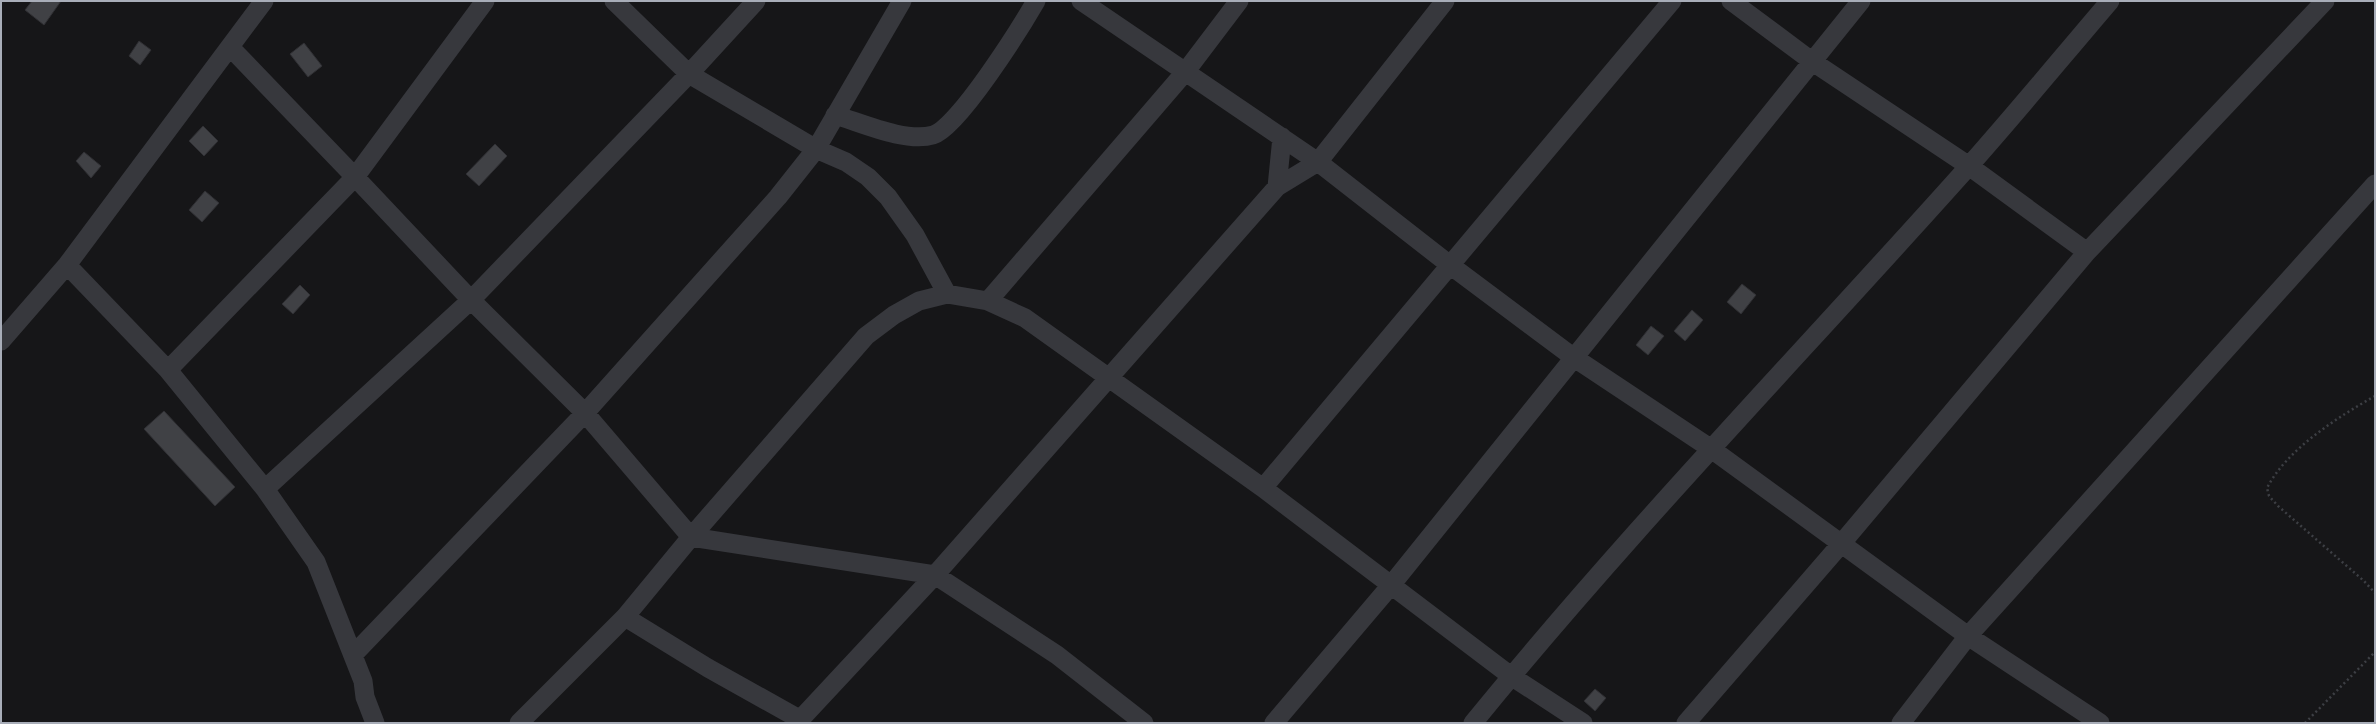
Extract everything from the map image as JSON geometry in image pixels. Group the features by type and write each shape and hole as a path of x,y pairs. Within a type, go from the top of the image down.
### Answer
{"street":[{"path":"1,341 67,265 264,1"},
{"path":"168,370 355,177 485,1"},
{"path":"614,1 689,74 816,149 846,162 862,173 888,197 915,235 947,294"},
{"path":"265,488 471,300 689,74 756,1"},
{"path":"353,655 585,413 747,232 816,149 902,1"},
{"path":"835,115 909,137 934,135 957,117 1021,27 1036,1"},
{"path":"1081,1 1318,162 1450,265 1573,357 1710,448 1968,636 2094,721"},
{"path":"988,301 1186,71 1239,1"},
{"path":"625,617 799,721 935,575 1277,187 1318,162 1445,1"},
{"path":"1263,488 1672,1"},
{"path":"1731,1 1813,62 1969,166 2087,252"},
{"path":"1274,723 1392,584 1573,357 1861,1"},
{"path":"1473,723 1710,448 1969,166 2110,1"},
{"path":"1686,723 1841,544 2087,252 2325,1"},
{"path":"230,47 471,300 585,413 691,537 935,575 1057,655 1144,723"},
{"path":"1277,187 1282,137"},
{"path":"1902,723 1968,636 2375,184"},
{"path":"67,265 168,370 265,488 316,562 363,680 365,697 375,723"},
{"path":"519,723 625,617 691,537 866,336 894,315 919,301 947,294 988,301 1025,318 1110,377 1263,488 1512,676 1583,723"}],"path":[{"path":"2375,396 2339,416 2295,453 2274,474 2267,488 2269,496 2278,506 2375,593"},
{"path":"2305,723 2375,652"}],"building":[{"path":"32,1 61,1 44,25 25,10"},
{"path":"139,41 151,50 140,65 129,56"},
{"path":"304,43 322,66 308,77 290,54"},
{"path":"203,126 218,141 204,156 189,141"},
{"path":"495,144 507,156 479,186 466,174"},
{"path":"84,152 101,166 91,178 76,161"},
{"path":"205,191 219,203 202,222 189,210"},
{"path":"1742,284 1756,295 1741,314 1727,302"},
{"path":"300,285 310,295 293,314 282,304"},
{"path":"1692,310 1703,320 1685,341 1674,331"},
{"path":"1651,326 1664,336 1648,355 1636,345"},
{"path":"164,411 235,487 215,506 144,429"},
{"path":"1595,689 1606,698 1595,711 1584,701"}]}
